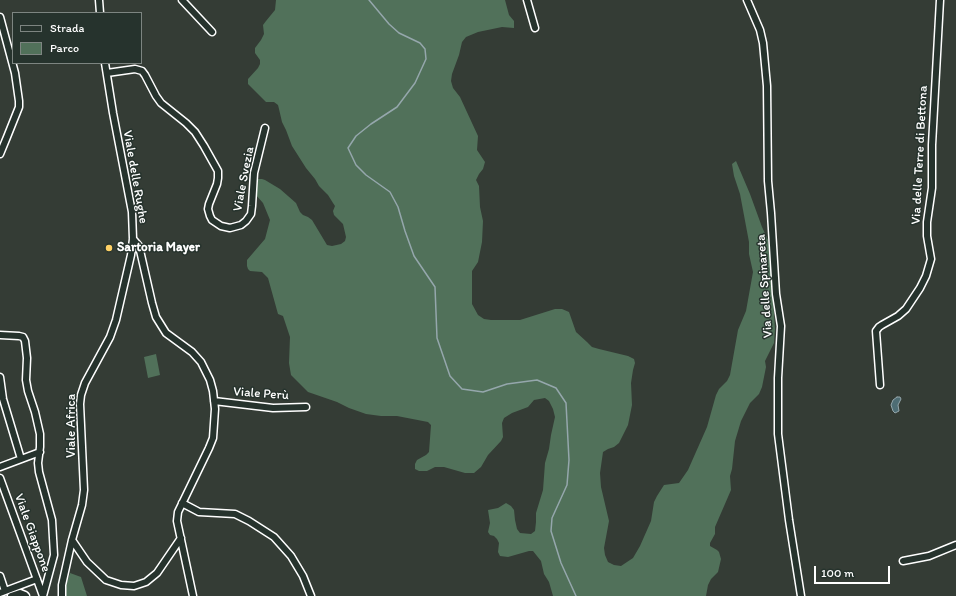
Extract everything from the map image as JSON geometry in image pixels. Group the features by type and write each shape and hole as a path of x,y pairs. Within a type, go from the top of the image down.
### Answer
{"street":[{"path":"99,0 100,12"},
{"path":"182,0 212,32"},
{"path":"527,0 535,28"},
{"name":"Via delle Spinareta","path":"747,0 760,30 763,43 767,86 768,181 775,287 781,326 778,378 778,429 789,520 801,596"},
{"name":"Via delle Terre di Bettona","path":"880,385 876,332 882,325 898,316 906,309 920,288 931,259 926,226 932,188 932,145 940,0"},
{"path":"0,17 12,62"},
{"path":"0,154 20,101 13,64"},
{"name":"Viale delle Rughe","path":"105,64 132,212 133,239 139,246 156,317 166,333 192,352 201,362 210,380 213,391 213,438 210,448 178,512 177,521 193,596"},
{"name":"Viale Svezia","path":"106,73 135,69 142,71 161,103 195,132 218,171 217,184 208,209 212,220 222,226 230,228 241,225 251,214 254,173 265,128"},
{"name":"Viale Africa","path":"62,596 62,585 72,540 82,505 84,490 80,404 81,395 84,383 110,337 116,320 131,255 133,239"},
{"path":"0,335 19,336 23,337 25,340 27,358 26,380 39,427 40,452 38,466 52,520 54,555 43,596"},
{"path":"0,376 3,399 21,459"},
{"name":"Viale Perù","path":"214,402 273,408 306,407"},
{"path":"0,467 40,452"},
{"name":"Viale Giappone","path":"0,478 43,596"},
{"path":"182,503 199,512 235,514 274,537 291,556 303,576 311,596"},
{"path":"72,540 87,562 106,580 121,585 134,586 146,582 156,573 180,538"},
{"path":"903,561 929,556 956,545"},
{"path":"0,576 2,592 37,579"},
{"path":"11,596 20,593 25,594 26,596"}],"green space":[{"path":"276,0 505,0 509,15 514,21 514,28 502,27 478,32 466,37 462,42 451,81 453,88 460,97 478,136 477,150 485,162 483,169 476,180 479,186 480,207 483,221 482,242 478,262 472,271 472,304 478,315 484,319 491,320 520,320 555,309 562,309 569,312 576,332 592,347 628,356 634,359 635,363 631,383 632,405 628,425 619,443 603,452 600,473 601,487 609,521 604,548 605,555 608,562 614,565 621,566 633,558 651,521 654,502 657,496 664,485 679,483 688,470 707,427 716,395 730,375 738,330 746,311 753,272 740,194 732,164 736,161 768,240 775,329 774,343 765,361 766,367 762,387 759,394 750,403 741,421 735,441 730,476 731,490 715,527 715,534 710,543 710,546 719,552 721,559 718,572 711,579 708,585 706,596 553,596 549,582 544,574 541,561 533,551 508,557 500,556 498,552 499,543 497,539 488,532 490,523 488,510 498,508 506,503 514,510 517,529 520,533 531,534 535,531 536,513 543,490 545,463 555,417 549,401 545,398 534,400 528,407 512,413 504,418 502,423 503,437 501,441 488,455 481,467 474,473 465,473 444,467 435,467 427,471 419,471 415,469 417,460 429,452 431,425 428,422 397,416 366,414 308,392 291,375 289,363 290,337 283,316 278,314 268,278 262,272 250,271 247,266 247,260 265,239 270,220 263,203 255,194 255,185 258,179 265,180 280,189 296,203 300,212 312,220 327,245 332,246 341,244 345,241 346,237 343,224 334,215 333,211 335,206 306,168 292,146 282,122 278,105 274,102 266,102 248,84 248,79 260,64 260,60 255,53 255,48 264,34 263,25 275,10"},
{"path":"156,354 160,375 148,378 144,357"},
{"path":"70,573 81,577 87,596 65,596 64,591"}],"water":[{"path":"900,397 901,399 898,405 899,411 895,413 891,405 893,400"}],"waterway":[{"path":"369,0 389,24 399,33 420,43 425,49 426,59 415,83 397,107 356,136 348,148 356,165 366,175 390,192 398,207 414,256 435,287 437,338 450,376 462,389 483,392 507,384 537,380 556,388 566,403 569,460 567,485 552,518 551,531 561,563 576,596"}],"place":[{"name":"Sartoria Mayer","path":"109,248"}]}
